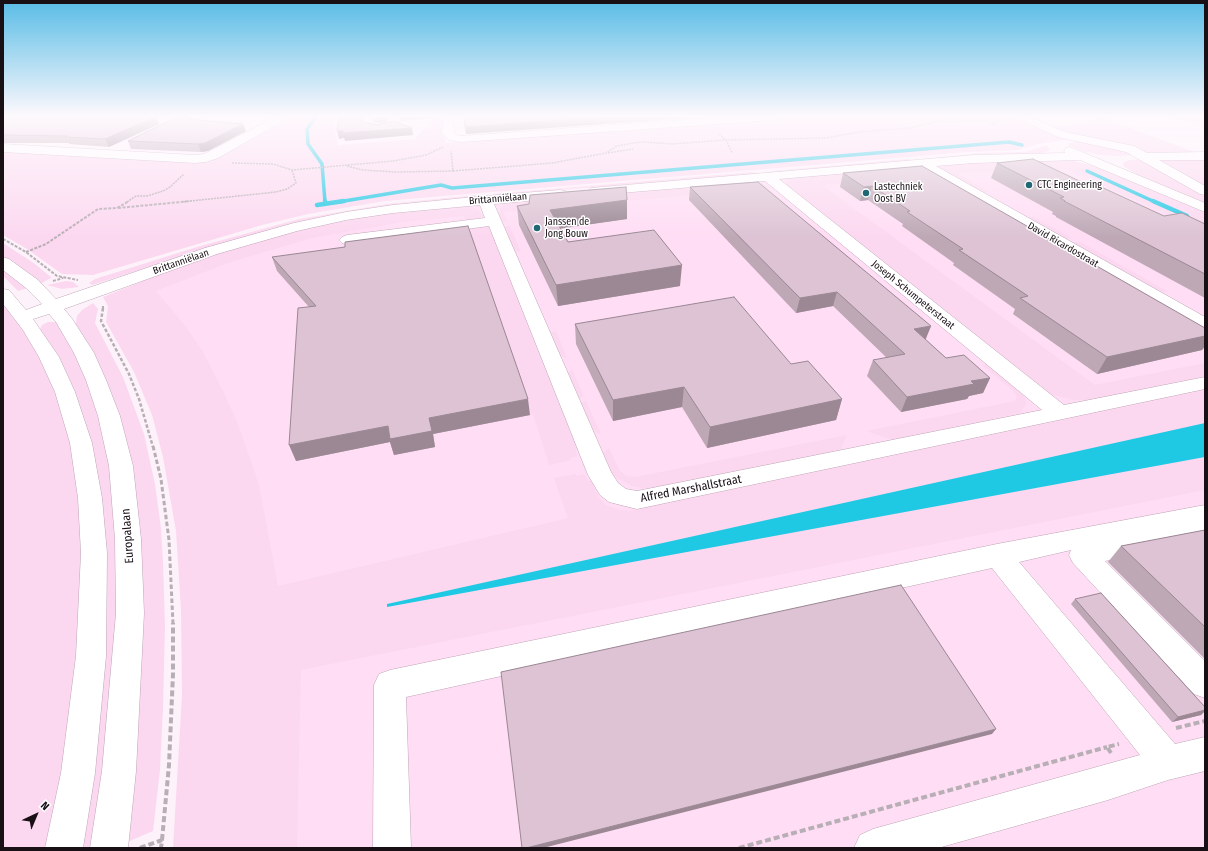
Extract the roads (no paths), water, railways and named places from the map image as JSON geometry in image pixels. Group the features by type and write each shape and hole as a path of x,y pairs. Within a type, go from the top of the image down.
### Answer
{"street":[{"path":"150,157 197,161 209,157"},
{"path":"1086,157 1205,208"},
{"path":"1143,157 1205,191"},
{"name":"Brittanniëlaan","path":"23,317 211,251 294,227 381,211 486,200 986,158 1161,157"},
{"name":"David Ricardostraat","path":"922,163 1205,325"},
{"name":"Joseph Schumpeterstraat","path":"767,176 1060,414"},
{"name":"Alfred Marshallstraat","path":"486,200 600,475 609,489 618,496 637,500 654,497 1060,414"},
{"path":"347,240 494,221"},
{"name":"Europalaan","path":"3,262 32,284 53,306 64,320 84,353 101,393 113,430 121,466 126,503 130,575 130,628 119,771 109,848"},
{"path":"3,294 23,317 49,357 65,392 81,443 92,524 93,610 88,692 78,772 64,848"},
{"path":"1060,414 1205,383"},
{"path":"392,848 390,685 997,555 1205,515"},
{"path":"1205,530 1082,555 1205,683"},
{"path":"997,555 1168,763"},
{"path":"873,848 1108,782 1168,763 1205,754"}],"water":[{"path":"1205,423 1205,457 387,607 387,604"}],"waterway":[{"path":"317,157 322,164 325,202"},
{"path":"338,202 441,185 452,188 831,157"},
{"path":"1087,171 1155,202"},
{"path":"325,204 344,201"},
{"path":"1153,201 1187,216"},
{"path":"317,205 325,204"}],"place":[{"name":"CTC Engineering","path":"1029,185"},
{"name":"Lastechniek Oost BV","path":"866,193"},
{"name":"Janssen de Jong Bouw","path":"537,228"}]}
